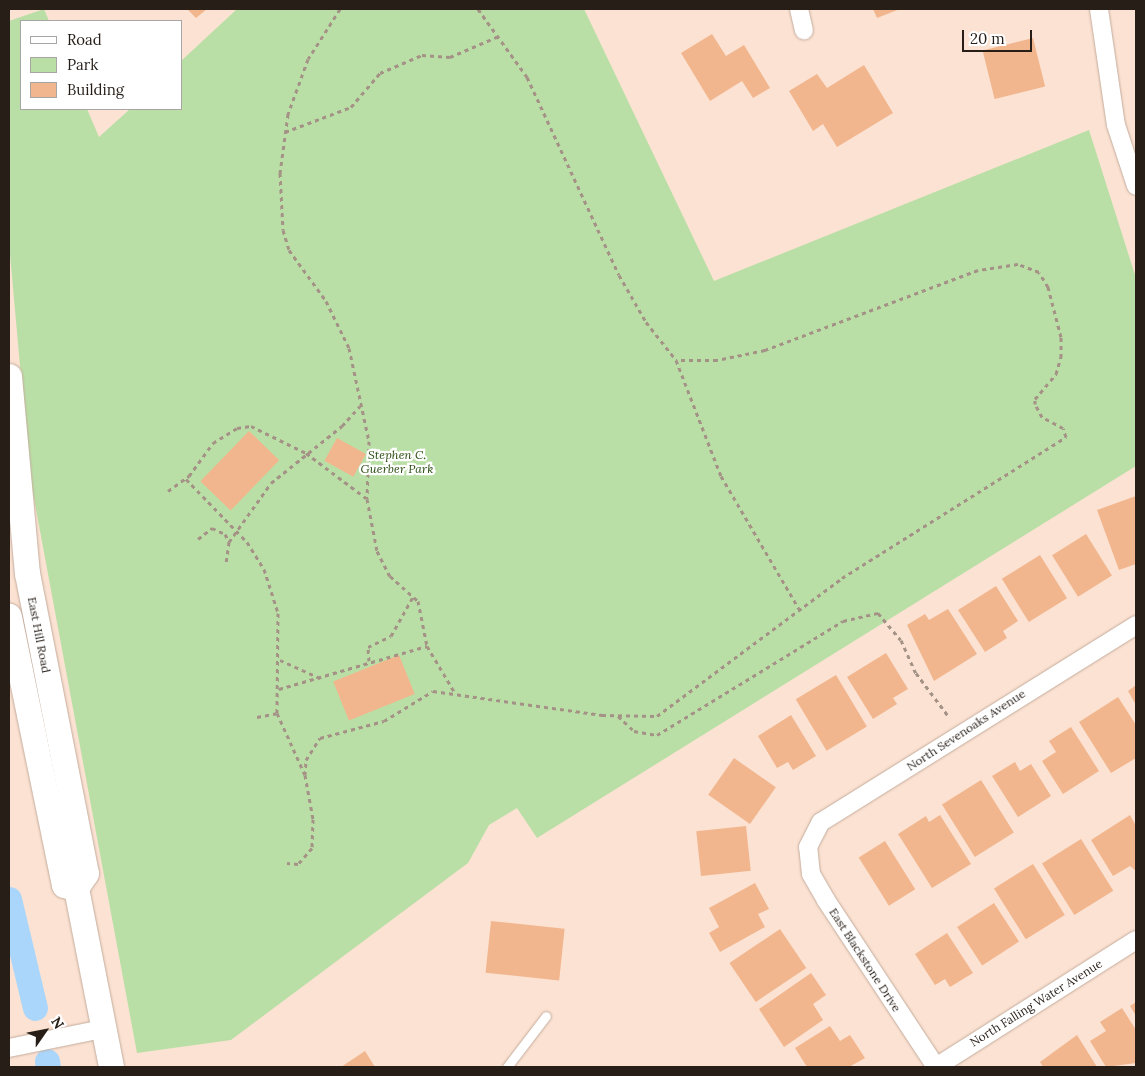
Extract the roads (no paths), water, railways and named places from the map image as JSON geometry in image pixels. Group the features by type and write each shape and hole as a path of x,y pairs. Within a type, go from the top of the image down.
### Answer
{"street":[{"path":"799,9 804,30"},
{"path":"1099,9 1116,125 1136,186"},
{"name":"East Hill Road","path":"9,376 14,501 86,873 76,888"},
{"path":"9,616 64,885 76,888 111,1067"},
{"name":"North Sevenoaks Avenue","path":"808,847 820,822 1136,625"},
{"name":"East Blackstone Drive","path":"808,847 811,874 818,887 936,1067"},
{"name":"North Falling Water Avenue","path":"936,1067 1136,940"},
{"path":"9,1048 102,1028"}],"lane":[{"path":"506,1067 546,1016"}],"waterway":[{"path":"9,899 35,1008"},
{"path":"47,1061 48,1067"}],"park label":[{"name":"Stephen C. Guerber Park","path":"397,462"}]}
